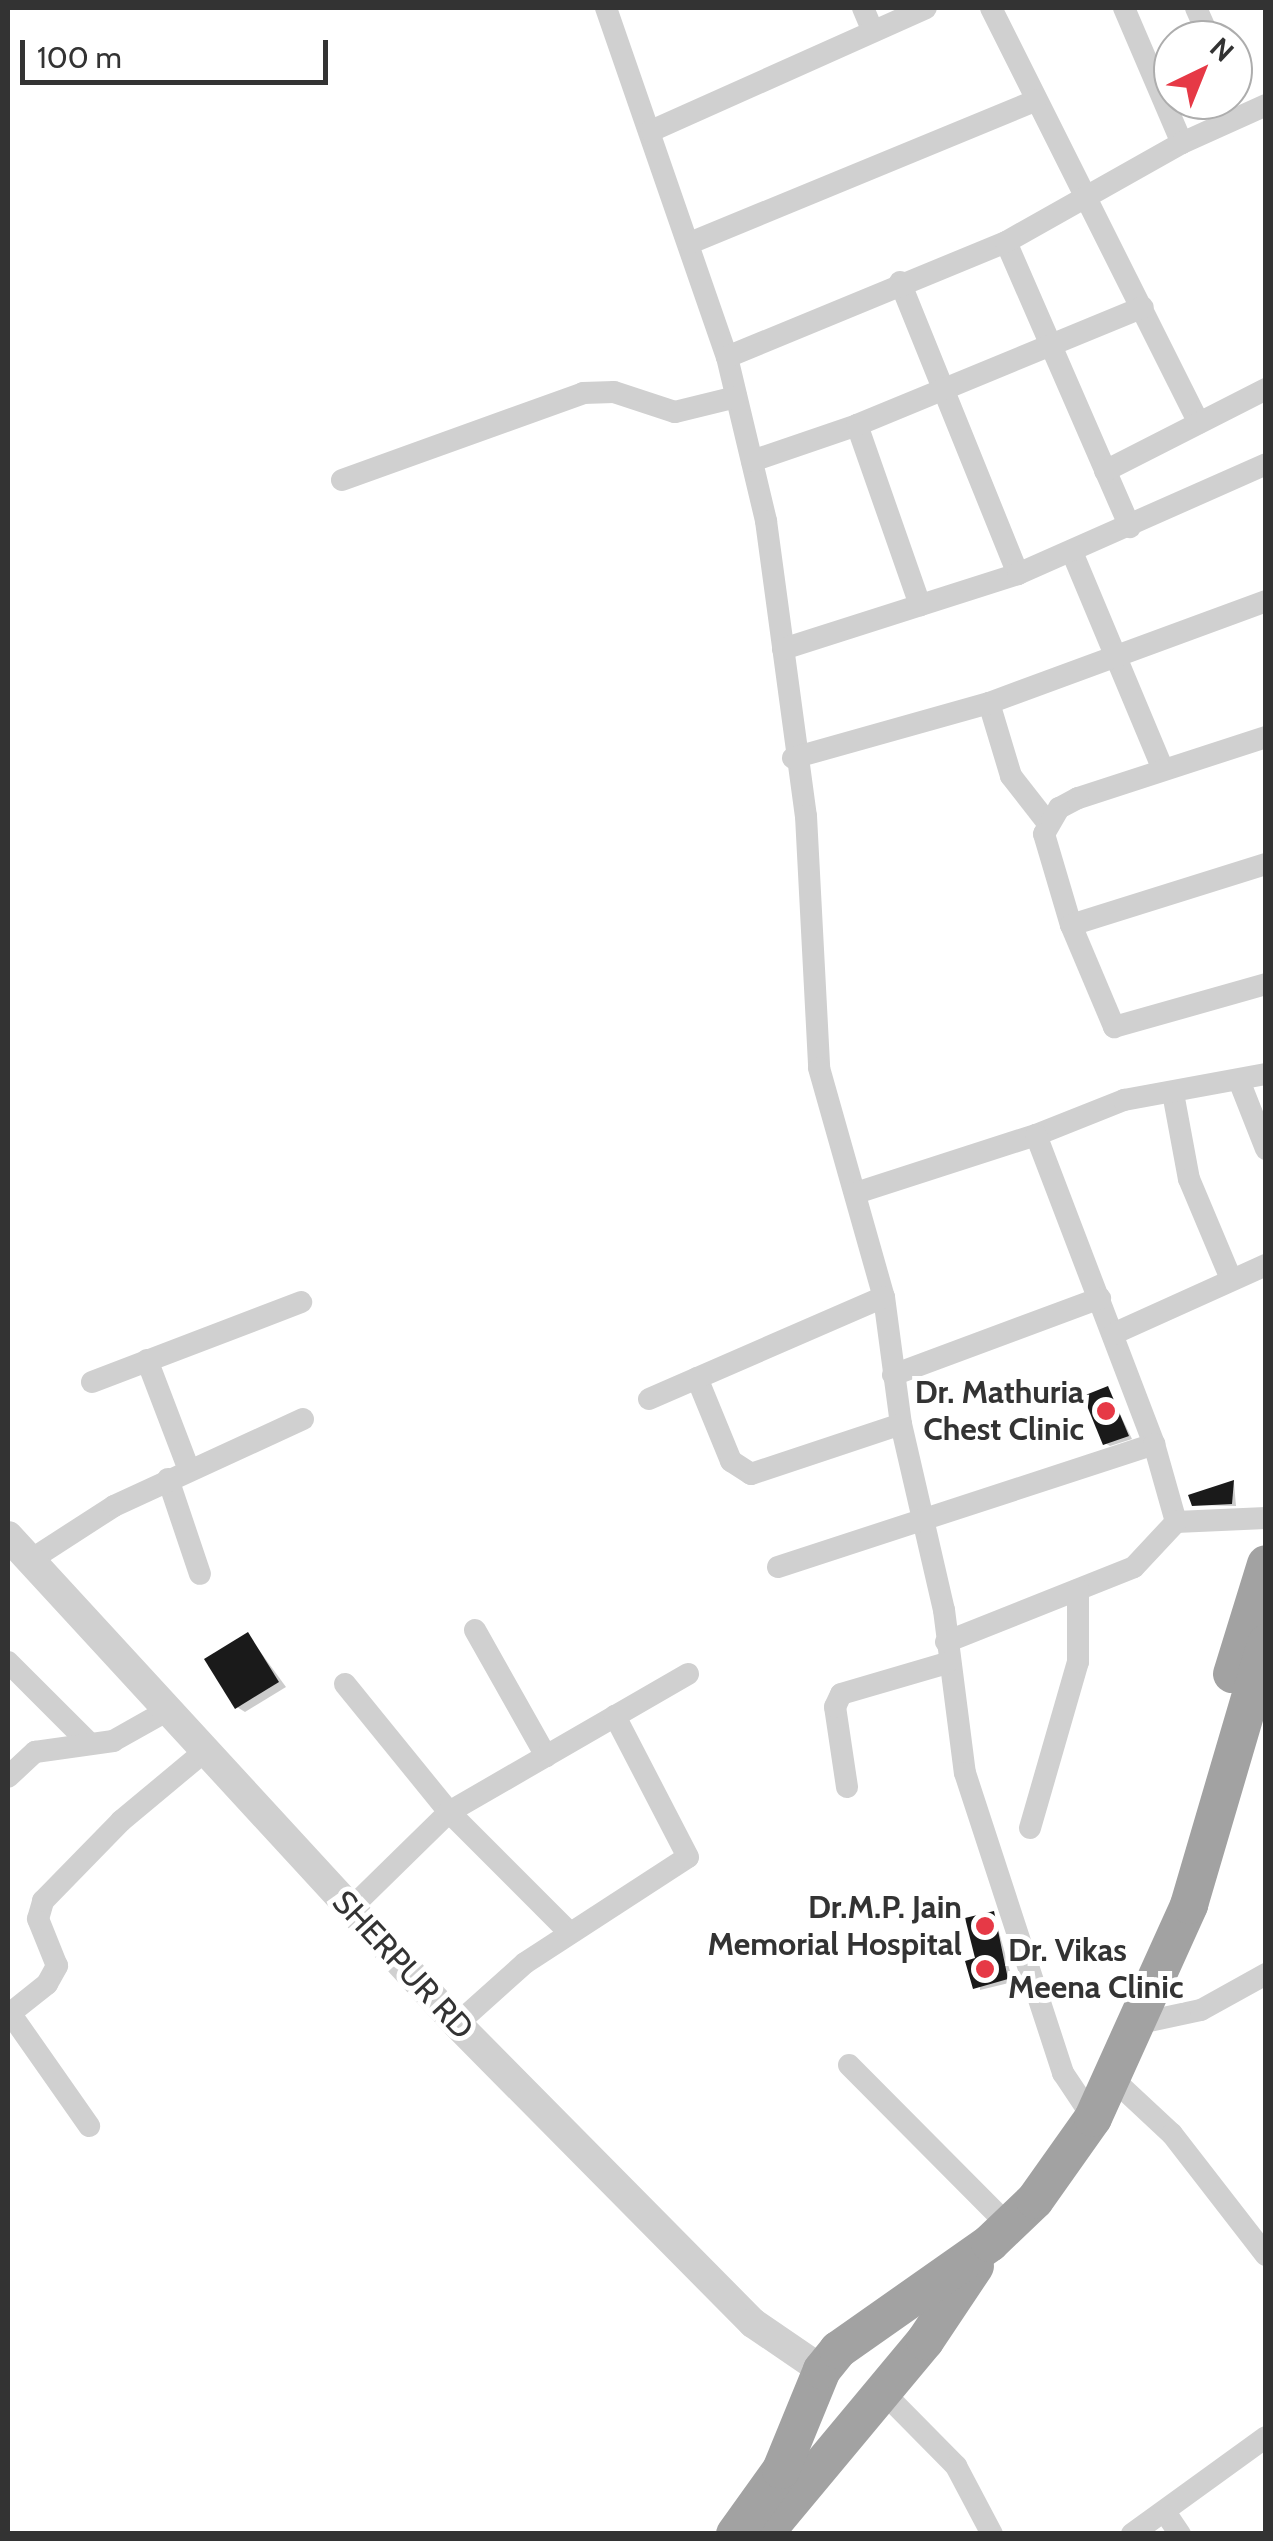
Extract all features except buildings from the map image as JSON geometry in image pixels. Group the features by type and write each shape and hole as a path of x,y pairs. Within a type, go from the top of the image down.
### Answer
{"highway":[{"path":"1170,1938 1168,1897 1266,1564"},
{"path":"764,2534 884,2393 999,2234 1065,2163 1093,2118 1140,2023 1170,1938 1188,1905 1266,1643"},
{"path":"736,2534 781,2470 822,2370 858,2334 999,2234"}],"street":[{"path":"606,8 690,243 726,357 752,461 783,648 794,758 806,816 819,1068 884,1297 901,1424 921,1525 944,1610 946,1652 964,1773 1010,1926 1063,2073 1093,2118"},
{"path":"862,8 874,31"},
{"path":"651,131 926,8"},
{"path":"992,8 1035,101 1089,198 1200,423"},
{"path":"1124,8 1153,58"},
{"path":"690,243 1035,101"},
{"path":"726,357 900,282 1006,242 1182,142 1266,105"},
{"path":"1176,120 1182,142"},
{"path":"1006,242 1130,527"},
{"path":"900,282 1018,574"},
{"path":"752,461 858,425 1143,307"},
{"path":"1105,471 1266,389"},
{"path":"342,480 583,393 614,392 675,412 736,398"},
{"path":"858,425 920,605"},
{"path":"783,648 1018,574 1266,464"},
{"path":"1072,552 1163,770"},
{"path":"794,758 990,703 1266,601"},
{"path":"990,703 1011,776 1047,822"},
{"path":"1266,737 1078,798 1047,822 1044,834 1071,924 1114,1026 1266,984"},
{"path":"1071,924 1266,864"},
{"path":"856,1193 1036,1135 1088,1110 1266,1074"},
{"path":"1240,1082 1266,1149"},
{"path":"1173,1093 1189,1179 1231,1279"},
{"path":"1036,1135 1154,1444 1176,1522"},
{"path":"1113,1334 1266,1265"},
{"path":"649,1399 884,1297"},
{"path":"894,1375 1100,1298"},
{"path":"92,1382 301,1302"},
{"path":"147,1360 200,1574"},
{"path":"697,1378 731,1461 751,1474 901,1424"},
{"path":"29,1561 178,1474 304,1419"},
{"path":"778,1567 921,1525 1154,1444"},
{"path":"847,1787 835,1707 842,1694 1134,1567 1176,1522 1266,1518"},
{"name":"SHERPUR RD","path":"8,1536 457,2024 753,2323 822,2370"},
{"path":"1030,1828 1078,1662 1078,1590"},
{"path":"476,1630 546,1756"},
{"path":"8,1662 88,1742"},
{"path":"350,1909 449,1812 688,1674"},
{"path":"345,1684 449,1812 570,1932"},
{"path":"8,1777 35,1752 134,1733 168,1710"},
{"path":"457,2024 570,1932 688,1856 615,1716"},
{"path":"89,2126 9,2014 47,1984 57,1966 38,1919 43,1900 121,1821 206,1751"},
{"path":"1140,2023 1201,2010 1266,1974"},
{"path":"849,2065 999,2234"},
{"path":"1114,2080 1172,2134 1266,2255"},
{"path":"884,2393 956,2466 992,2534"},
{"path":"1132,2534 1266,2437"},
{"path":"1166,2512 1180,2534"}],"place":[{"name":"Dr. Mathuria Chest Clinic","path":"1106,1411"},
{"name":"Dr.M.P. Jain Memorial Hospital","path":"985,1926"},
{"name":"Dr. Vikas Meena Clinic","path":"985,1969"}]}
